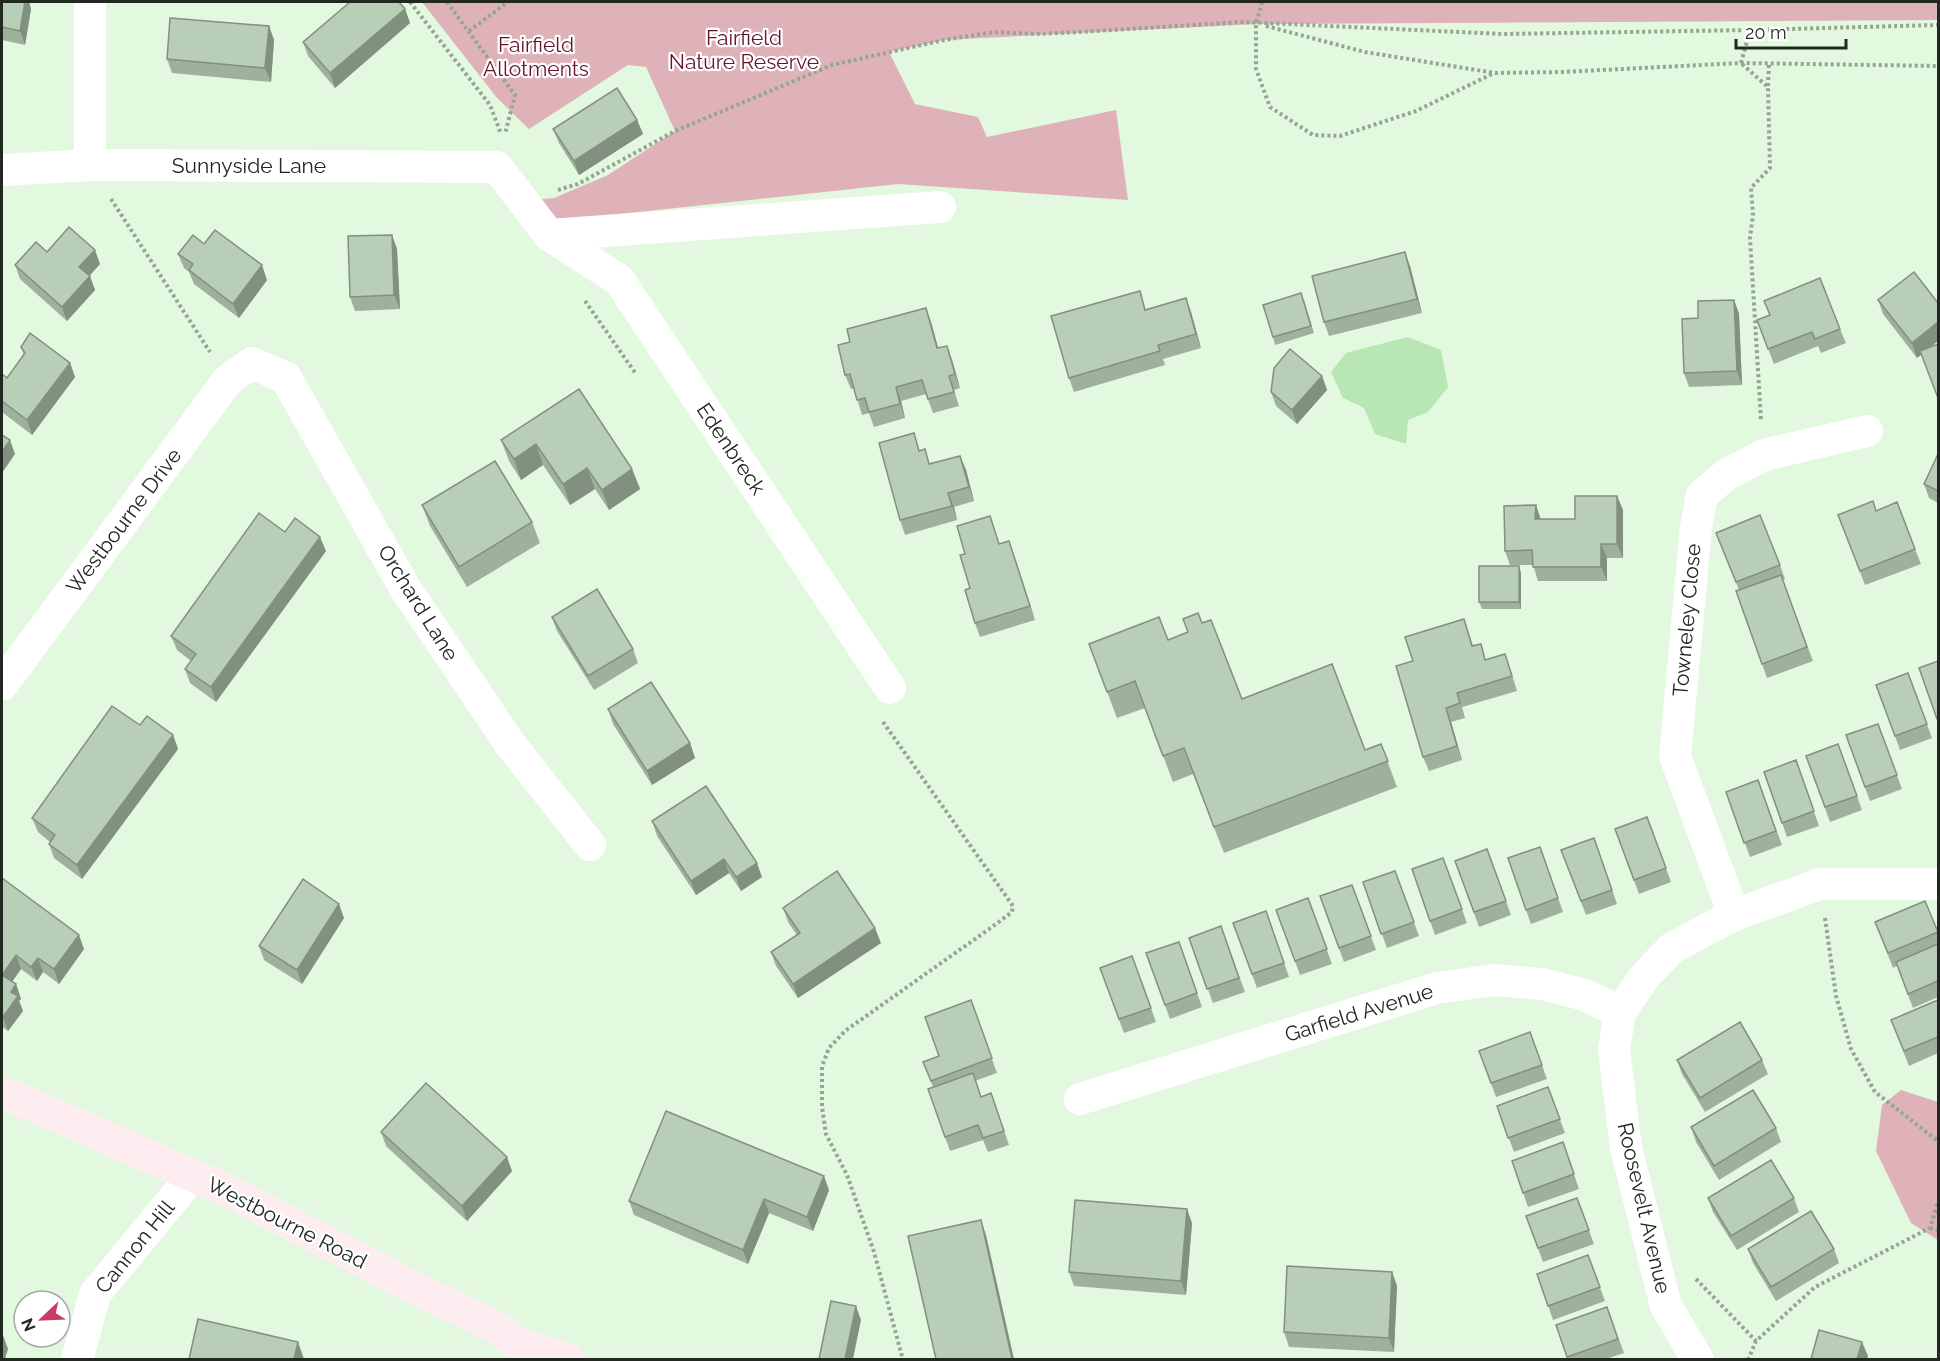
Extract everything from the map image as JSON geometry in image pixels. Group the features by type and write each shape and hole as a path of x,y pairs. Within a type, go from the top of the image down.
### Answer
{"street":[{"path":"90,2 90,165"},
{"name":"Sunnyside Lane","path":"2,170 90,165 500,154"},
{"name":"Edenbreck","path":"500,154 524,201 549,235 619,280 883,700"},
{"path":"549,235 940,207"},
{"name":"Westbourne Drive","path":"2,685 240,371"},
{"name":"Orchard Lane","path":"240,371 286,378 405,588 510,744 590,845"},
{"name":"Towneley Close","path":"1734,915 1675,756 1696,527 1702,495 1726,475 1764,455 1867,431"},
{"path":"1620,1012 1645,976 1672,948 1734,915 1820,884 1938,884"},
{"name":"Garfield Avenue","path":"1092,1089 1437,988 1494,980 1542,984 1585,995 1620,1012"},
{"name":"Roosevelt Avenue","path":"1620,1012 1614,1049 1626,1148 1666,1306 1698,1359"},
{"name":"Westbourne Road","path":"2,1092 224,1189 405,1284 497,1328 516,1343 568,1359"},
{"name":"Cannon Hill","path":"77,1359 95,1294 193,1175"}],"path":[{"path":"410,2 490,105 500,154"},
{"path":"447,2 515,95 500,154"},
{"path":"469,31 508,2"},
{"path":"1262,2 1256,24 1256,69 1270,107 1313,135 1340,136 1416,111 1495,73"},
{"path":"524,201 578,184 675,131 832,65 944,40 994,32 1036,34 1244,22 1365,52 1495,73 1741,63 1938,66"},
{"path":"1256,24 1503,34 1938,25"},
{"path":"1741,63 1750,30"},
{"path":"1741,63 1768,87"},
{"path":"1764,455 1750,238 1753,215 1751,188 1770,168 1769,64"},
{"path":"90,165 240,371"},
{"path":"583,299 638,376"},
{"path":"883,700 1013,906 1012,912 992,927 845,1031 829,1048 822,1066 822,1107 826,1134 846,1175 874,1252 903,1359"},
{"path":"1820,884 1836,996 1851,1049 1875,1092 1938,1141"},
{"path":"1930,1228 1938,1202"},
{"path":"1748,1359 1756,1341 1815,1287 1930,1228 1938,1230"},
{"path":"1694,1277 1756,1341"}],"green space":[{"path":"422,2 1938,2 1938,20 1256,24 944,40 889,52 915,104 978,117 987,137 1116,110 1128,200 898,184 573,219 549,235 524,201 554,198 608,175 675,131 646,67 628,65 529,129 497,98"},
{"path":"1901,1090 1938,1102 1938,1240 1911,1223 1876,1151 1882,1105"}],"shaded area":[{"path":"1408,337 1441,350 1448,387 1428,412 1408,420 1406,444 1375,434 1364,408 1343,398 1331,372 1346,353"}],"building":[{"path":"2,2 25,2 20,31 2,27"},
{"path":"350,2 399,2 405,9 330,73 303,42"},
{"path":"170,18 269,26 265,68 167,59"},
{"path":"617,88 637,120 574,161 553,129"},
{"path":"69,227 95,250 79,267 90,276 62,307 15,265 36,242 47,252"},
{"path":"215,230 262,265 233,304 189,270 193,264 178,254 193,235 204,244"},
{"path":"392,235 394,295 350,297 348,236"},
{"path":"1405,252 1417,299 1324,322 1312,276"},
{"path":"1914,272 1938,303 1938,322 1912,343 1878,300"},
{"path":"1820,278 1840,329 1815,339 1812,332 1768,349 1757,320 1770,315 1764,301"},
{"path":"1140,291 1145,310 1186,298 1196,334 1158,345 1160,351 1069,378 1051,316"},
{"path":"1301,293 1311,326 1273,337 1263,305"},
{"path":"1734,300 1737,371 1684,373 1682,319 1698,318 1698,301"},
{"path":"926,308 937,348 947,346 955,374 949,376 954,392 928,399 922,380 896,387 900,404 869,412 865,398 857,400 850,374 845,375 838,345 850,342 847,329"},
{"path":"30,333 70,363 27,420 2,401 2,374 7,378 25,353 21,347"},
{"path":"1938,344 1938,398 1920,351"},
{"path":"1290,349 1322,376 1292,410 1271,392 1274,368"},
{"path":"579,389 632,469 602,490 587,468 563,484 536,444 514,459 501,440"},
{"path":"914,433 919,451 925,449 929,464 960,456 969,487 948,493 952,506 900,520 879,443"},
{"path":"2,435 10,440 2,452"},
{"path":"1938,454 1938,491 1924,484"},
{"path":"495,461 532,522 459,567 422,505"},
{"path":"1575,496 1617,496 1617,544 1601,544 1601,567 1533,567 1532,550 1505,551 1504,506 1536,505 1535,519 1575,519"},
{"path":"1873,501 1876,511 1897,502 1915,549 1860,571 1838,515"},
{"path":"259,513 285,532 295,518 320,537 211,687 185,669 196,654 171,636"},
{"path":"1760,515 1780,565 1736,582 1716,533"},
{"path":"990,516 999,544 1009,541 1030,606 975,623 965,590 970,588 960,555 965,554 957,526"},
{"path":"1479,566 1519,566 1519,602 1479,602"},
{"path":"1781,575 1807,647 1762,664 1736,591"},
{"path":"597,589 633,649 588,676 552,617"},
{"path":"1198,613 1202,623 1211,620 1242,699 1332,664 1365,750 1381,744 1388,761 1214,827 1184,748 1163,756 1135,681 1107,692 1089,644 1159,617 1168,640 1188,632 1183,619"},
{"path":"1464,619 1472,646 1481,644 1485,660 1505,654 1512,676 1457,693 1460,703 1446,708 1457,746 1423,757 1396,666 1413,661 1405,637"},
{"path":"1938,661 1938,719 1937,719 1919,668"},
{"path":"1908,673 1927,724 1895,736 1876,685"},
{"path":"651,682 690,743 647,771 608,709"},
{"path":"112,706 140,725 147,716 173,735 77,865 49,844 55,835 32,818"},
{"path":"1878,724 1897,775 1865,787 1846,735"},
{"path":"1838,744 1857,796 1825,807 1806,756"},
{"path":"1796,760 1814,811 1782,823 1764,772"},
{"path":"1758,780 1776,831 1744,843 1726,792"},
{"path":"706,786 757,863 736,877 724,859 691,881 652,821"},
{"path":"1647,817 1666,868 1634,880 1615,829"},
{"path":"1594,838 1612,890 1581,901 1561,850"},
{"path":"1540,847 1558,898 1526,910 1508,858"},
{"path":"1487,849 1506,901 1474,912 1455,861"},
{"path":"1443,858 1462,909 1430,921 1412,869"},
{"path":"837,871 875,928 793,984 771,952 800,933 783,908"},
{"path":"1395,871 1414,922 1381,934 1363,882"},
{"path":"2,878 79,935 54,969 38,958 31,967 16,955 2,975"},
{"path":"303,879 339,904 297,970 259,946"},
{"path":"1352,885 1371,936 1339,948 1320,896"},
{"path":"1308,898 1327,949 1295,961 1276,910"},
{"path":"1925,901 1938,932 1888,953 1875,922"},
{"path":"1266,911 1284,963 1252,974 1233,923"},
{"path":"1221,926 1239,978 1207,989 1189,938"},
{"path":"1179,942 1197,993 1165,1005 1146,953"},
{"path":"1938,944 1938,981 1908,994 1896,962"},
{"path":"1132,956 1151,1008 1119,1019 1100,968"},
{"path":"2,975 16,984 11,992 18,996 3,1017 2,1017"},
{"path":"971,1000 992,1058 931,1081 923,1062 939,1056 925,1017"},
{"path":"1938,1000 1938,1037 1904,1051 1891,1020"},
{"path":"1740,1022 1762,1060 1700,1098 1677,1060"},
{"path":"1530,1032 1542,1065 1491,1083 1479,1051"},
{"path":"973,1073 981,1097 991,1093 1004,1131 983,1138 978,1125 945,1137 928,1089"},
{"path":"426,1083 507,1157 462,1206 381,1132"},
{"path":"1548,1087 1560,1119 1508,1138 1497,1106"},
{"path":"1753,1090 1776,1128 1714,1166 1691,1127"},
{"path":"666,1111 824,1176 807,1217 764,1199 743,1250 629,1201"},
{"path":"1563,1142 1574,1174 1523,1193 1512,1161"},
{"path":"1771,1160 1794,1198 1731,1236 1708,1198"},
{"path":"1577,1198 1589,1230 1538,1248 1526,1216"},
{"path":"1075,1200 1187,1209 1181,1281 1069,1272"},
{"path":"1811,1211 1834,1249 1771,1287 1748,1249"},
{"path":"981,1220 1012,1359 936,1359 908,1236"},
{"path":"1588,1255 1600,1287 1548,1306 1537,1274"},
{"path":"1287,1266 1392,1272 1389,1338 1284,1332"},
{"path":"831,1301 856,1306 845,1359 819,1359"},
{"path":"1607,1307 1618,1339 1567,1357 1556,1325"},
{"path":"198,1319 298,1342 294,1359 189,1359"},
{"path":"1819,1330 1862,1342 1857,1359 1811,1359"}],"park label":[{"name":"Fairfield Nature Reserve","path":"744,50"},
{"name":"Fairfield Allotments","path":"536,57"}]}
